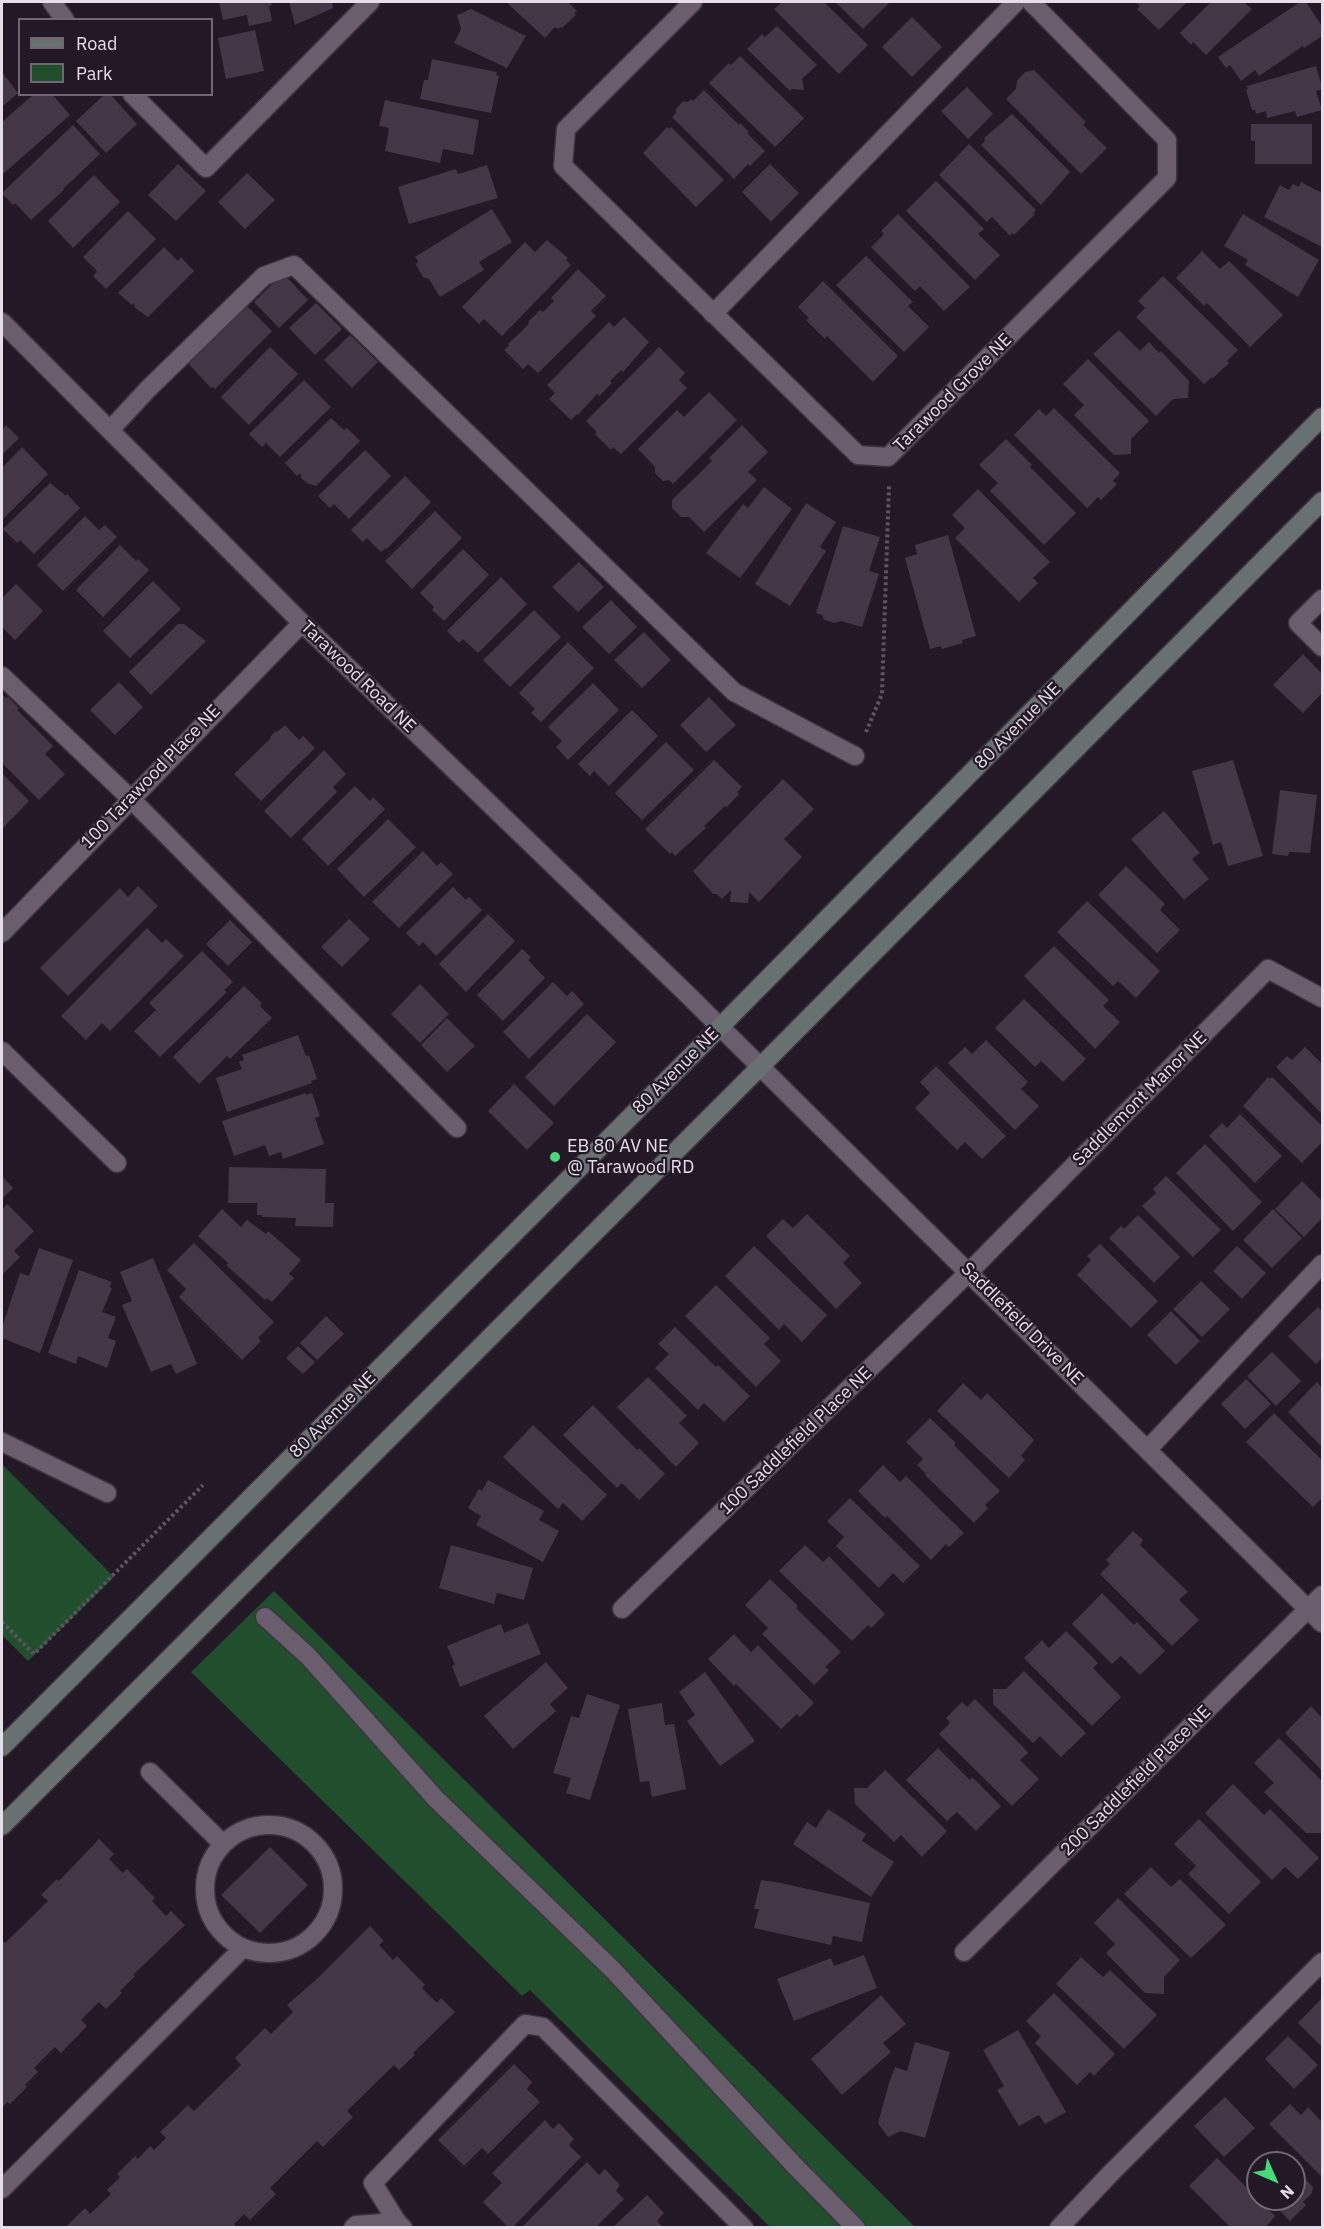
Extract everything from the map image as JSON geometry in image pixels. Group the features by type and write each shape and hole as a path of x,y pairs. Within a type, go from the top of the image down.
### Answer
{"street":[{"path":"52,2 64,18"},
{"path":"134,96 206,168 370,2"},
{"name":"Tarawood Grove NE","path":"693,2 566,129 563,166 858,455 888,457 1167,178 1167,140 1031,2"},
{"path":"713,314 1016,2"},
{"path":"110,430 147,389 264,276 294,265 734,692 855,756"},
{"name":"Tarawood Road NE","path":"2,322 302,623 720,1027"},
{"name":"80 Avenue NE","path":"2,1747 720,1027 1323,417"},
{"path":"2,1826 1323,501"},
{"path":"1323,599 1298,623 1323,647"},
{"name":"100 Tarawood Place NE","path":"2,933 130,798 302,623"},
{"path":"2,676 130,798 457,1128"},
{"name":"Saddlemont Manor NE","path":"969,1272 1268,969 1323,998"},
{"name":"Saddlefield Drive NE","path":"720,1027 1323,1623"},
{"path":"2,1051 117,1163"},
{"path":"1148,1449 1323,1264"},
{"name":"100 Saddlefield Place NE","path":"622,1609 969,1272"},
{"path":"2,1442 107,1493"},
{"path":"1308,1610 1323,1595"},
{"name":"200 Saddlefield Place NE","path":"964,1952 1308,1610"},
{"path":"265,1617 308,1656 436,1799 613,1970 794,2165 856,2228"},
{"path":"150,1772 223,1844"},
{"path":"273,1824 293,1829 310,1839 324,1854 332,1873 334,1894 329,1913 318,1931 302,1944 284,1952 263,1954 243,1948 226,1938 214,1922 206,1904 204,1884 209,1864 223,1844 235,1834 253,1826 273,1824"},
{"path":"2,2189 243,1948"},
{"path":"1059,2228 1111,2173 1323,1962"},
{"path":"400,2225 373,2183 525,2024 543,2027 744,2228"},
{"path":"353,2228 356,2225 400,2225"}],"path":[{"path":"855,756 882,694 889,492 888,457"},
{"path":"2,1622 34,1654 203,1485"}],"green space":[{"path":"2,1464 114,1577 28,1661 2,1635"},
{"path":"274,1591 915,2227 770,2227 530,1990 522,1996 191,1672"}],"building":[{"path":"219,2 271,2 272,5 269,6 272,21 249,26 247,15 223,20"},
{"path":"289,2 332,2 333,8 295,25"},
{"path":"506,2 568,2 577,11 574,13 576,15 562,28 555,27 545,38"},
{"path":"782,2 824,2 868,45 839,74 774,9"},
{"path":"835,2 890,2 863,29"},
{"path":"1135,2 1187,2 1159,30 1137,9 1140,6"},
{"path":"1211,2 1244,2 1252,9 1206,55 1193,42 1191,45 1180,33"},
{"path":"1300,2 1306,2 1322,26 1322,36 1259,76 1255,70 1241,81 1230,65 1226,68 1218,57"},
{"path":"471,9 526,36 507,68 454,43 461,29 457,15"},
{"path":"912,17 942,47 912,77 882,47"},
{"path":"777,26 817,65 802,79 804,90 792,89 790,91 747,49 762,34 765,37"},
{"path":"255,30 264,71 226,79 218,38"},
{"path":"740,56 804,118 775,147 709,83 729,63 731,65"},
{"path":"432,59 497,72 496,75 499,76 491,113 420,99 424,80 428,80"},
{"path":"1316,66 1322,89 1316,91 1322,110 1297,117 1295,111 1267,118 1266,111 1256,114 1255,110 1252,110 1247,86"},
{"path":"1034,70 1086,122 1083,125 1107,148 1081,174 1006,99 1016,89 1017,81 1025,72"},
{"path":"2,72 18,93 2,107"},
{"path":"967,87 993,114 968,139 941,111"},
{"path":"704,90 749,132 747,133 765,151 734,179 672,117 683,101 688,102 691,99 693,101"},
{"path":"32,96 54,96 70,115 2,175 2,122"},
{"path":"103,96 112,96 137,124 106,153 76,121"},
{"path":"385,100 479,120 473,155 443,149 440,163 385,151 389,128 379,126"},
{"path":"1012,114 1070,172 1041,205 981,145 985,141 984,138"},
{"path":"1251,124 1312,124 1312,164 1255,164 1255,141 1251,141"},
{"path":"73,125 100,154 31,220 2,193"},
{"path":"667,127 669,129 671,127 724,180 696,207 643,153"},
{"path":"969,144 1036,210 1033,213 1035,214 1014,235 1012,233 1010,236 992,217 987,222 939,175"},
{"path":"178,164 206,191 176,221 148,195"},
{"path":"770,164 799,193 771,222 742,192"},
{"path":"487,165 498,198 409,224 398,187 456,169 458,174"},
{"path":"247,173 275,200 245,229 218,202"},
{"path":"94,175 120,202 73,248 48,221"},
{"path":"936,181 984,229 978,234 1000,255 975,280 906,211"},
{"path":"1301,182 1322,193 1322,247 1264,217 1280,185 1289,190 1293,184 1299,187"},
{"path":"492,209 512,242 479,262 484,270 440,297 429,279 423,277 416,265 418,261 415,257"},
{"path":"128,211 156,239 106,289 93,276 97,271 83,257"},
{"path":"898,214 970,287 944,311 920,286 915,291 871,247 884,234 881,231"},
{"path":"1243,214 1319,260 1298,297 1245,265 1248,260 1224,246"},
{"path":"547,240 568,258 566,260 571,265 502,336 484,319 479,324 462,307 525,242 535,252"},
{"path":"164,247 178,261 181,257 194,271 148,317 135,308 134,303 132,305 118,293"},
{"path":"1202,251 1220,269 1229,261 1283,315 1250,347 1207,303 1204,306 1176,278"},
{"path":"866,256 913,302 908,306 929,327 904,352 836,285"},
{"path":"578,269 606,296 591,311 596,316 538,373 528,364 523,369 504,350 540,310 543,312 554,301 551,298"},
{"path":"283,273 308,300 279,328 254,302"},
{"path":"1163,276 1238,350 1227,361 1229,363 1204,384 1136,317 1145,308 1138,301"},
{"path":"823,281 898,356 873,382 827,336 825,339 806,320 809,318 798,307"},
{"path":"243,302 272,331 215,389 211,388 185,360"},
{"path":"316,303 342,329 315,355 289,328"},
{"path":"624,317 649,342 623,372 621,370 610,381 612,383 599,396 597,394 571,420 549,399 555,393 547,385 609,322 614,327"},
{"path":"1119,330 1140,351 1149,342 1159,353 1161,351 1189,381 1188,398 1173,399 1156,416 1093,354"},
{"path":"350,335 378,362 352,388 324,360"},
{"path":"270,347 298,374 249,425 221,397"},
{"path":"659,347 685,373 679,380 687,388 621,454 613,447 611,450 586,421"},
{"path":"1088,359 1149,421 1131,439 1131,454 1114,455 1074,415 1084,405 1063,384"},
{"path":"304,380 331,407 280,457 266,443 262,447 249,434"},
{"path":"709,392 737,420 673,484 669,480 663,481 655,473 655,467 638,449 677,410 684,417"},
{"path":"1054,408 1120,473 1113,481 1117,484 1101,500 1098,497 1087,508 1014,435 1039,409 1046,416"},
{"path":"331,418 344,430 347,428 360,441 316,486 301,478 301,473 297,476 285,463"},
{"path":"6,425 19,438 2,455 2,430"},
{"path":"742,425 768,452 748,472 757,480 704,532 689,517 681,517 672,508 672,500 712,461 709,458"},
{"path":"1006,439 1032,465 1030,467 1076,513 1044,545 990,491 998,483 979,465"},
{"path":"22,447 48,474 2,520 2,468"},
{"path":"365,450 391,476 349,519 334,504 330,508 318,496"},
{"path":"405,476 431,502 387,549 381,552 367,538 363,542 351,530"},
{"path":"50,483 66,496 67,494 80,508 34,554 20,540 17,543 3,529"},
{"path":"764,487 792,509 740,578 706,553 743,504 748,508"},
{"path":"978,489 1050,562 1033,578 1038,583 1019,602 955,538 965,528 952,515"},
{"path":"806,503 836,522 820,547 826,551 790,606 755,584"},
{"path":"435,511 462,538 412,589 385,561"},
{"path":"85,516 99,530 105,525 117,537 63,591 37,565"},
{"path":"843,526 880,537 869,571 879,574 862,627 841,621 835,623 824,620 822,615 816,613"},
{"path":"948,535 976,636 962,640 963,643 942,649 941,646 930,649 905,558 917,554 915,545"},
{"path":"120,545 149,570 103,617 76,590"},
{"path":"463,549 489,575 444,621 432,610 434,607 420,593"},
{"path":"579,562 604,587 578,612 552,587"},
{"path":"501,577 527,604 478,653 463,639 459,643 447,631"},
{"path":"153,581 181,609 130,658 103,631"},
{"path":"16,584 43,611 15,640 2,627 2,598"},
{"path":"611,600 637,627 609,654 582,627"},
{"path":"534,610 561,637 510,687 483,660"},
{"path":"178,624 184,624 206,641 151,695 129,672"},
{"path":"644,632 671,660 642,688 614,660"},
{"path":"568,642 594,668 541,722 531,713 535,709 519,693"},
{"path":"1303,654 1322,674 1322,693 1303,713 1273,685"},
{"path":"119,682 143,707 115,735 90,710"},
{"path":"593,683 619,710 568,760 556,747 562,741 548,727"},
{"path":"2,694 19,708 17,710 53,746 45,754 65,774 39,800 2,763"},
{"path":"709,697 736,725 706,752 680,725"},
{"path":"632,710 658,736 609,786 594,771 590,776 578,764"},
{"path":"285,725 299,740 303,736 315,748 261,801 234,774 276,731"},
{"path":"666,742 694,770 642,820 615,793"},
{"path":"324,750 346,774 333,787 337,792 291,838 264,811"},
{"path":"714,760 742,787 737,792 739,794 675,856 672,852 670,854 645,829"},
{"path":"1233,760 1263,856 1228,866 1221,842 1213,845 1192,771"},
{"path":"2,773 29,801 2,829"},
{"path":"783,779 814,809 784,839 802,857 759,902 749,892 748,903 730,902 731,890 722,899 717,894 713,894 693,871"},
{"path":"355,786 370,801 373,797 385,809 328,866 302,839"},
{"path":"1280,790 1317,795 1310,853 1289,852 1288,856 1272,854"},
{"path":"1164,811 1200,853 1192,859 1209,879 1184,900 1131,839"},
{"path":"388,819 416,847 364,897 337,869"},
{"path":"423,851 437,866 441,862 453,874 399,928 372,902"},
{"path":"1126,866 1165,904 1160,910 1180,930 1157,953 1098,895"},
{"path":"138,886 158,906 68,996 40,968 120,888 128,897"},
{"path":"453,887 466,900 469,897 482,910 436,956 423,942 419,946 406,933"},
{"path":"1087,901 1160,971 1136,998 1118,981 1113,986 1057,932"},
{"path":"488,914 515,941 466,992 439,964"},
{"path":"349,919 370,939 342,967 321,947"},
{"path":"230,920 252,942 228,966 206,944"},
{"path":"147,928 162,943 166,939 184,956 110,1031 102,1023 86,1040 61,1016"},
{"path":"1054,946 1109,1000 1103,1006 1120,1022 1095,1049 1024,976"},
{"path":"522,949 531,957 528,960 545,978 503,1021 477,995"},
{"path":"202,951 233,982 224,990 227,992 160,1057 134,1031 156,1010 149,1003"},
{"path":"553,982 567,996 572,991 584,1004 529,1059 503,1032"},
{"path":"420,984 449,1014 420,1043 391,1014"},
{"path":"244,986 262,1003 260,1006 272,1018 230,1059 227,1056 199,1084 173,1057"},
{"path":"1024,999 1086,1059 1063,1082 1041,1061 1035,1067 995,1028"},
{"path":"587,1014 616,1042 554,1106 525,1077"},
{"path":"447,1018 475,1046 447,1072 421,1045"},
{"path":"298,1035 306,1056 309,1055 317,1079 311,1081 312,1083 227,1112 216,1078 242,1069 239,1062 244,1060 242,1055"},
{"path":"986,1040 1028,1082 1021,1089 1039,1106 1015,1130 948,1063 965,1047 972,1054"},
{"path":"1305,1047 1322,1064 1322,1114 1276,1067 1287,1056 1292,1060"},
{"path":"936,1066 1006,1136 982,1159 965,1142 957,1150 915,1108 930,1093 920,1082"},
{"path":"1268,1077 1270,1079 1272,1077 1322,1126 1322,1142 1302,1163 1243,1106"},
{"path":"514,1084 554,1123 527,1150 488,1111"},
{"path":"306,1093 306,1095 312,1093 320,1116 315,1118 324,1144 283,1159 281,1152 269,1156 265,1145 234,1156 222,1121"},
{"path":"1240,1114 1282,1156 1255,1183 1209,1136 1222,1123 1227,1128"},
{"path":"1205,1144 1262,1202 1233,1231 1176,1173"},
{"path":"229,1167 326,1169 325,1203 334,1203 333,1227 295,1226 296,1218 257,1215 257,1203 228,1203"},
{"path":"2,1176 13,1188 2,1199"},
{"path":"1166,1176 1221,1230 1193,1257 1142,1206 1156,1193 1153,1189"},
{"path":"1302,1181 1322,1201 1322,1218 1304,1237 1275,1209"},
{"path":"7,1204 34,1231 14,1251 20,1257 2,1275 2,1210"},
{"path":"222,1209 241,1227 247,1220 266,1234 268,1231 301,1260 289,1274 294,1278 272,1302 267,1298 265,1300 198,1236"},
{"path":"1273,1209 1302,1238 1272,1268 1243,1240"},
{"path":"807,1214 850,1256 843,1263 862,1283 836,1309 766,1236 783,1219 793,1228"},
{"path":"1138,1215 1180,1257 1154,1283 1109,1238 1121,1226 1124,1229"},
{"path":"194,1243 274,1322 258,1338 261,1341 242,1360 179,1297 186,1289 167,1270"},
{"path":"1100,1244 1158,1301 1131,1328 1077,1275 1091,1260 1087,1256"},
{"path":"754,1246 827,1315 802,1342 784,1324 779,1330 725,1276"},
{"path":"1237,1246 1266,1273 1242,1299 1213,1271"},
{"path":"39,1248 73,1260 40,1353 2,1338 2,1328 20,1273 29,1276"},
{"path":"153,1258 197,1364 176,1374 171,1364 151,1372 122,1305 132,1301 120,1272"},
{"path":"79,1270 112,1282 109,1287 112,1288 102,1312 116,1317 108,1338 116,1341 107,1368 78,1356 76,1364 48,1353"},
{"path":"1201,1281 1230,1309 1202,1337 1173,1309"},
{"path":"716,1285 770,1338 764,1344 781,1361 756,1387 685,1316"},
{"path":"1318,1307 1322,1311 1322,1358 1316,1364 1288,1336"},
{"path":"1171,1311 1200,1341 1176,1365 1147,1335"},
{"path":"326,1316 344,1334 317,1360 300,1343"},
{"path":"675,1327 750,1396 724,1422 704,1403 698,1410 655,1368 669,1354 658,1344"},
{"path":"298,1346 315,1362 303,1374 286,1358"},
{"path":"1272,1352 1301,1381 1276,1406 1247,1376"},
{"path":"648,1377 687,1416 679,1423 699,1443 676,1467 617,1407"},
{"path":"1246,1379 1271,1404 1245,1429 1221,1404"},
{"path":"1317,1382 1322,1388 1322,1447 1288,1412"},
{"path":"963,1383 981,1400 987,1393 1034,1440 1021,1456 1025,1460 1009,1478 937,1411"},
{"path":"593,1405 637,1450 639,1448 665,1474 639,1500 622,1483 617,1488 563,1435"},
{"path":"1274,1413 1322,1460 1322,1498 1313,1507 1246,1442"},
{"path":"930,1418 1000,1491 985,1505 988,1508 974,1523 925,1475 917,1465 923,1459 906,1442"},
{"path":"533,1425 607,1495 582,1521 563,1503 558,1509 503,1457"},
{"path":"883,1465 900,1482 906,1476 964,1533 949,1547 946,1544 931,1560 858,1491"},
{"path":"488,1480 544,1511 539,1520 559,1531 543,1562 476,1525 481,1516 468,1508 479,1489 482,1491"},
{"path":"850,1498 920,1566 903,1583 893,1573 879,1588 836,1546 844,1537 827,1521"},
{"path":"1133,1531 1143,1540 1140,1545 1188,1592 1179,1600 1199,1620 1172,1646 1100,1574 1110,1564 1106,1560"},
{"path":"451,1545 533,1568 524,1600 497,1593 494,1604 439,1588"},
{"path":"805,1545 823,1562 829,1556 885,1614 871,1628 868,1625 852,1641 779,1571"},
{"path":"770,1579 841,1652 825,1667 829,1670 814,1685 762,1634 768,1628 745,1605"},
{"path":"1102,1593 1134,1625 1137,1622 1165,1651 1140,1675 1121,1656 1112,1664 1072,1624"},
{"path":"528,1623 541,1654 460,1687 452,1666 455,1665 447,1646 501,1624 504,1633"},
{"path":"1066,1631 1098,1663 1093,1668 1121,1697 1092,1726 1024,1658 1042,1640 1049,1648"},
{"path":"734,1634 751,1652 758,1645 814,1703 800,1717 797,1714 781,1729 708,1659"},
{"path":"546,1662 568,1688 550,1704 556,1711 513,1749 484,1716"},
{"path":"1024,1671 1086,1733 1061,1757 1040,1736 1033,1743 993,1704 993,1689 1006,1689"},
{"path":"705,1672 755,1741 720,1766 687,1721 695,1715 679,1692"},
{"path":"587,1694 620,1705 590,1800 566,1793 571,1778 553,1773 571,1716 579,1718"},
{"path":"975,1699 1028,1753 1020,1760 1039,1779 1012,1806 939,1734 950,1723 946,1718 962,1702 967,1707"},
{"path":"662,1703 665,1725 674,1724 686,1789 652,1797 649,1781 640,1782 628,1709"},
{"path":"1311,1706 1322,1718 1322,1771 1285,1733"},
{"path":"1279,1738 1322,1781 1322,1833 1306,1833 1264,1792 1274,1783 1254,1763"},
{"path":"938,1748 970,1780 972,1777 1001,1806 976,1831 957,1812 947,1821 906,1780"},
{"path":"885,1770 947,1831 922,1857 901,1835 894,1842 855,1804 854,1788 867,1788"},
{"path":"1233,1784 1264,1815 1270,1809 1319,1858 1298,1879 1285,1867 1272,1880 1205,1813"},
{"path":"828,1809 866,1834 862,1841 894,1862 871,1897 793,1844 807,1822 816,1828"},
{"path":"1199,1819 1261,1882 1229,1914 1188,1874 1196,1866 1174,1844"},
{"path":"99,1839 114,1854 109,1859 123,1873 127,1869 155,1898 152,1901 166,1916 171,1911 185,1925 133,1975 135,1976 120,1991 122,1993 106,2009 99,2002 81,2020 87,2026 61,2053 55,2047 34,2068 38,2072 25,2085 27,2087 10,2104 7,2102 2,2108 2,1940 5,1943 48,1901 41,1895 57,1879 59,1881"},
{"path":"270,1847 308,1885 260,1933 221,1895"},
{"path":"1151,1867 1171,1887 1180,1879 1226,1925 1191,1958 1124,1894"},
{"path":"761,1880 870,1903 862,1942 833,1936 831,1945 754,1928 759,1909 754,1909"},
{"path":"1118,1898 1180,1960 1164,1977 1164,1994 1145,1993 1106,1953 1115,1944 1094,1923"},
{"path":"370,1926 384,1941 379,1945 393,1960 397,1956 425,1985 422,1988 437,2003 441,1998 455,2012 399,2070 394,2065 347,2111 353,2117 323,2147 317,2141 270,2188 276,2194 250,2220 244,2214 234,2224 237,2228 65,2228 85,2208 90,2214 111,2194 107,2190 120,2177 117,2174 135,2156 138,2159 150,2146 154,2150 166,2138 160,2132 188,2105 194,2111 241,2065 235,2058 265,2028 271,2034 293,2012 287,2005"},
{"path":"864,1955 877,1988 794,2021 777,1979 831,1958 834,1966"},
{"path":"1081,1957 1103,1977 1110,1970 1157,2015 1124,2049 1056,1984"},
{"path":"1054,1993 1115,2054 1094,2076 1090,2072 1077,2085 1035,2043 1041,2036 1026,2021"},
{"path":"881,1995 906,2024 883,2043 891,2052 842,2095 811,2059"},
{"path":"1322,1998 1322,2047 1298,2023"},
{"path":"1018,2030 1066,2112 1045,2124 1039,2115 1019,2126 997,2090 1004,2086 983,2050"},
{"path":"1288,2036 1318,2065 1294,2089 1265,2059"},
{"path":"915,2042 950,2052 925,2138 901,2131 888,2137 878,2123 889,2083 895,2067 907,2071"},
{"path":"514,2064 532,2082 527,2089 540,2102 488,2154 482,2148 464,2166 438,2140"},
{"path":"1225,2097 1255,2128 1224,2157 1194,2126"},
{"path":"1290,2104 1301,2115 1308,2107 1322,2122 1322,2177 1306,2161 1306,2151 1296,2151 1269,2124"},
{"path":"545,2120 553,2129 559,2123 574,2139 569,2145 581,2157 512,2228 509,2228 483,2202 502,2183 492,2173"},
{"path":"1217,2158 1246,2187 1246,2211 1270,2211 1275,2216 1265,2228 1231,2228 1189,2186"},
{"path":"587,2162 599,2175 605,2169 620,2185 616,2191 624,2199 595,2228 521,2228"},
{"path":"1306,2180 1313,2187 1312,2193 1306,2199"},
{"path":"647,2195 664,2213 657,2221 664,2228 612,2228"},
{"path":"1280,2211 1300,2211 1290,2221"}],"place":[{"name":"EB 80 AV NE @ Tarawood RD","path":"555,1157"}]}
